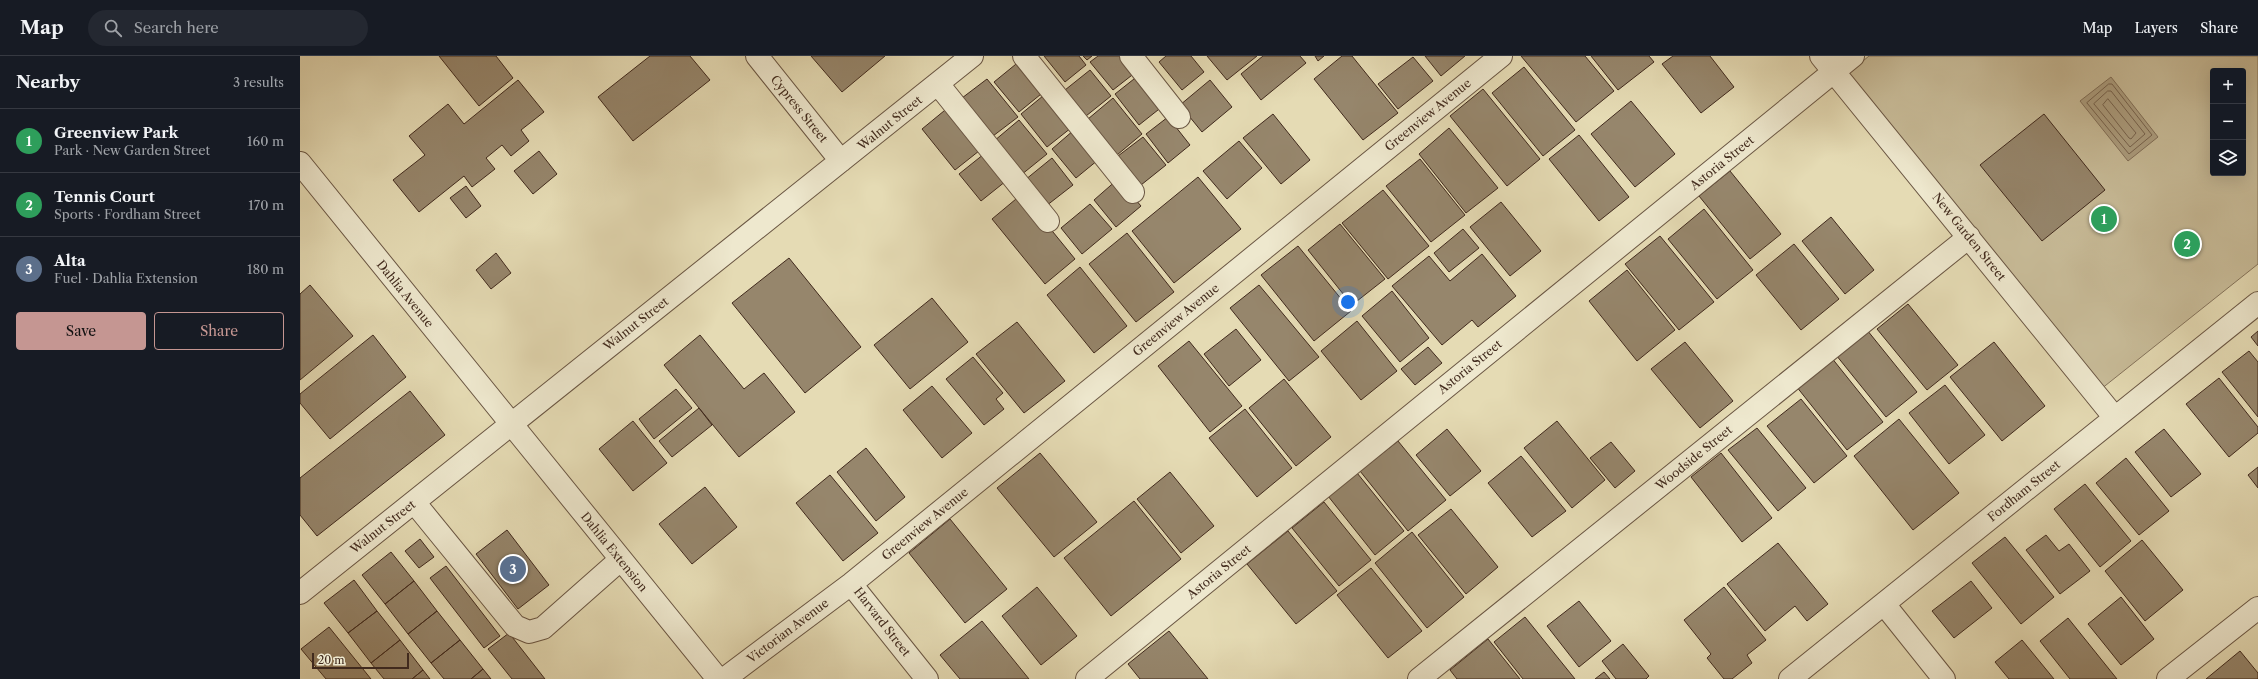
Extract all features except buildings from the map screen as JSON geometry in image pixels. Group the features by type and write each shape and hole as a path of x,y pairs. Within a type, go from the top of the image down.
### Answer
{"street":[{"name":"Cypress Street","path":"757,56 842,161"},
{"name":"Walnut Street","path":"300,593 972,56"},
{"path":"1024,56 1133,192"},
{"path":"1131,56 1179,117"},
{"name":"Greenview Avenue","path":"852,584 1501,56"},
{"name":"Astoria Street","path":"1087,679 1827,64 1853,56"},
{"name":"New Garden Street","path":"1827,64 2115,418"},
{"path":"938,84 1048,221"},
{"name":"Dahlia Avenue","path":"300,163 510,424"},
{"name":"Woodside Street","path":"1419,679 1968,237"},
{"name":"Fordham Street","path":"1790,679 2258,303"},
{"name":"Dahlia Extension","path":"510,424 718,679"},
{"path":"414,502 515,626 529,632 543,628 620,560"},
{"name":"Victorian Avenue","path":"724,679 852,584"},
{"name":"Harvard Street","path":"852,584 927,679"},
{"path":"1884,604 1944,679"},
{"path":"2168,679 2258,608"}],"shaded area":[{"path":"1869,56 2258,56 2258,264 2091,397 1840,80"}],"water":[{"path":"2111,77 2158,137 2128,161 2080,101"}],"place":[{"name":"Greenview Park","path":"2104,219"},
{"name":"Tennis Court","path":"2187,244"},
{"name":"Alta","path":"513,569"}]}
